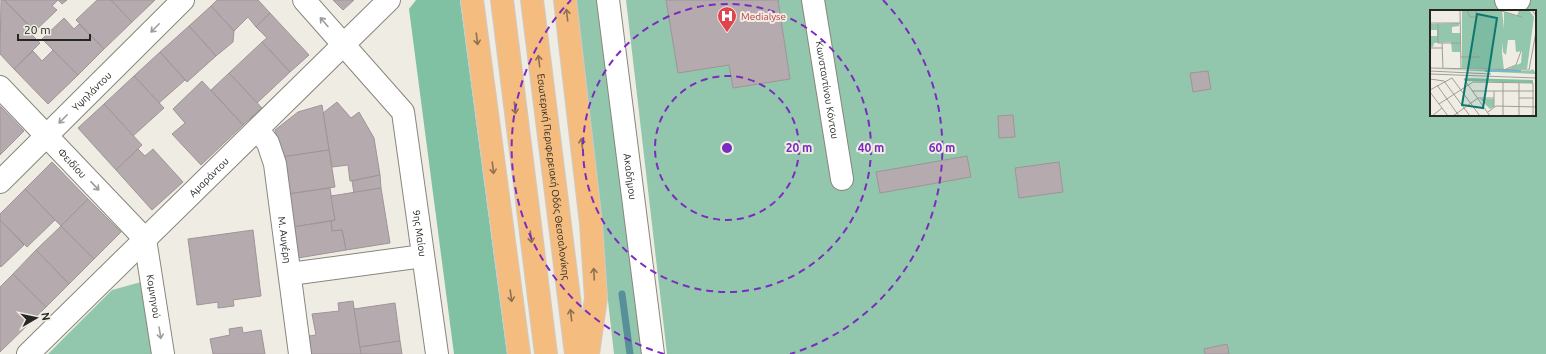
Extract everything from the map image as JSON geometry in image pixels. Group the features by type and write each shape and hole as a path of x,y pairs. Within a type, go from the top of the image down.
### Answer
{"highway":[{"path":"472,0 519,354"},
{"path":"502,0 546,354"},
{"name":"Εσωτερική Περιφερειακή Οδός Θεσσαλονίκης","path":"532,0 576,354"},
{"path":"565,0 591,224 596,298 588,354"}],"street":[{"name":"Υψηλάντου","path":"0,182 183,0"},
{"path":"304,0 343,45"},
{"name":"Αμαράντου","path":"29,353 389,0"},
{"name":"Ακαδήμου","path":"608,0 653,354"},
{"name":"Κωνσταντίνου Κόντου","path":"813,0 842,179"},
{"name":"9ης Μαίου","path":"343,45 403,112 437,354"},
{"name":"Φειδίου","path":"0,87 145,239"},
{"name":"Μ. Αυγέρη","path":"258,130 268,144 275,164 300,354"},
{"name":"Κομνηνού","path":"145,239 163,354"},
{"path":"290,274 423,256"}],"green space":[{"path":"416,0 460,0 507,354 454,354 409,9"},
{"path":"574,0 599,0 632,276 644,354 614,354"},
{"path":"626,0 1546,0 1546,354 667,354"},
{"path":"141,282 152,354 48,354 112,290"}],"building":[{"path":"1,0 4,0 28,25 25,28 40,43 14,69 0,54"},
{"path":"4,0 58,0 52,6 57,10 35,31"},
{"path":"58,0 67,0 62,4"},
{"path":"97,0 111,0 132,22 104,49 76,20"},
{"path":"111,0 155,0 132,22"},
{"path":"217,0 258,0 270,13 256,27 248,17 234,31 211,6"},
{"path":"333,0 354,0 343,10"},
{"name":"Medialyse","path":"666,0 778,0 790,79 733,88 729,65 678,73"},
{"path":"211,6 234,31 233,42 216,56 189,26"},
{"path":"270,13 309,55 290,72 262,42 267,38 256,27"},
{"path":"64,18 74,29 79,24 104,49 78,75 42,39"},
{"path":"189,26 216,56 187,82 160,52"},
{"path":"262,42 290,72 257,103 229,73"},
{"path":"53,50 78,75 48,104 14,69 33,51 42,61"},
{"path":"160,52 185,80 159,103 134,76"},
{"path":"1208,71 1211,89 1193,92 1190,73"},
{"path":"229,73 262,108 243,125 211,90"},
{"path":"134,76 164,108 133,136 104,104"},
{"path":"202,81 243,125 201,165 172,134 185,123 173,109"},
{"path":"337,102 351,118 359,112 374,138 380,175 350,181 348,165 332,167 323,113"},
{"path":"104,104 142,145 116,170 78,128"},
{"path":"322,105 329,150 282,157 275,130 298,112"},
{"path":"0,106 24,131 0,155"},
{"path":"1013,115 1015,137 999,138 998,116"},
{"path":"138,149 145,156 153,149 183,182 152,210 116,170"},
{"path":"329,150 335,187 288,194 282,157"},
{"path":"967,156 971,177 880,193 876,172"},
{"path":"52,162 88,199 61,226 25,189"},
{"path":"1059,162 1063,192 1019,198 1015,168"},
{"path":"380,175 381,188 354,193 352,181"},
{"path":"330,188 335,220 293,227 288,194"},
{"path":"381,188 390,243 346,250 342,230 332,231 331,221 335,220 331,196"},
{"path":"25,189 55,220 27,247 0,220 0,214"},
{"path":"88,199 121,232 94,259 61,226"},
{"path":"0,220 24,245 1,267 0,266"},
{"path":"331,221 332,231 342,230 346,250 298,258 293,227"},
{"path":"61,226 94,259 69,284 36,250"},
{"path":"253,230 261,296 233,300 234,306 218,308 218,302 197,305 188,239"},
{"path":"36,250 69,284 46,307 13,274"},
{"path":"13,274 46,307 0,352 0,287"},
{"path":"353,301 361,354 311,354 309,336 316,335 312,314 339,311 338,303"},
{"path":"395,303 400,341 360,347 354,309"},
{"path":"242,327 243,333 261,330 265,354 213,354 210,339 230,335 229,329"},
{"path":"400,341 402,354 361,354 360,347"},
{"path":"1227,344 1229,354 1205,354 1204,349"}],"waterway":[{"path":"622,294 630,354"}],"place":[{"name":"Medialyse","path":"727,33"}]}
